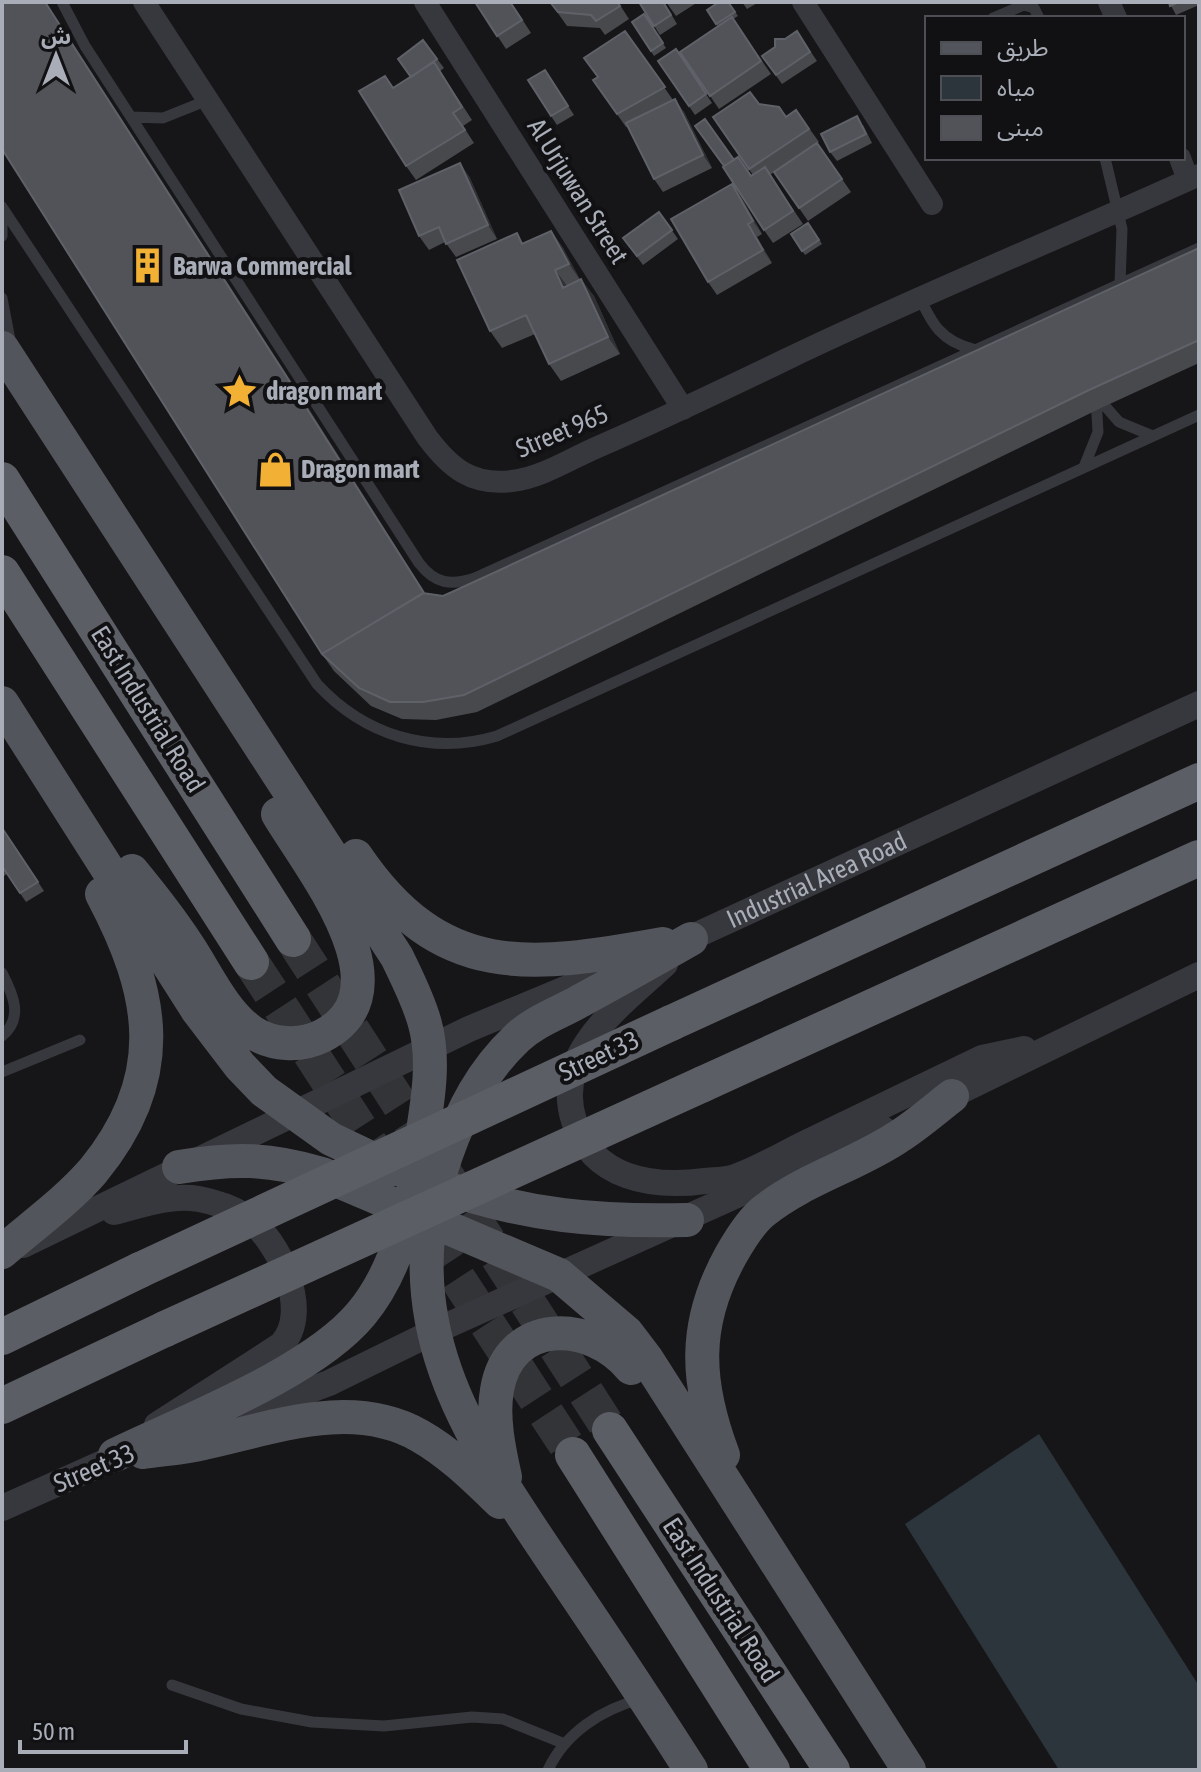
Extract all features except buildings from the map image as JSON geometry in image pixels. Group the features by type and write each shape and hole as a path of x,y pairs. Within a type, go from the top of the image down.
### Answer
{"highway":[{"name":"East Industrial Road","path":"2,480 293,939"},
{"name":"East Industrial Road","path":"2,573 251,962"},
{"name":"Street 33","path":"2,1337 671,1023 1199,781"},
{"path":"2,1406 1199,858"},
{"name":"East Industrial Road","path":"610,1430 832,1770"},
{"name":"East Industrial Road","path":"573,1455 772,1770"}],"main road":[{"path":"10,360 397,957 425,1023 430,1049 426,1182 418,1217 386,1277 361,1314 331,1343 296,1367 115,1455"},
{"path":"30,746 156,900 220,996 250,1031 270,1041 286,1043 321,1036 344,1019 354,1002 358,975 356,951 254,774 198,652"},
{"path":"198,652 289,757 369,875 412,921 445,941 483,955 541,962 691,939"},
{"path":"2,703 218,1040 264,1091 294,1115 367,1158 426,1182 491,1203 607,1222 687,1220"},
{"path":"2,1253 60,1203 106,1153 135,1099 147,1047 143,990 135,964 30,746"},
{"path":"426,1182 476,1086 520,1035 691,939"},
{"path":"743,1508 711,1423 701,1381 702,1339 720,1275 762,1212 805,1185 898,1138 952,1096"},
{"path":"179,1167 228,1159 290,1165 322,1174 559,1275 627,1333 743,1508 909,1770"},
{"path":"418,1217 433,1332 454,1399 509,1494 691,1770"},
{"path":"509,1494 496,1403 503,1369 515,1351 534,1338 558,1333 579,1334 610,1346 634,1372 886,1770"},
{"path":"115,1455 201,1444 315,1418 352,1418 386,1423 417,1434 446,1452 533,1531"}],"street":[{"name":"Street 965","path":"144,2 427,437 454,468 470,479 516,481 683,409 919,295 1194,177"},
{"name":"Al Urjuwan Street","path":"425,2 683,409"},
{"path":"803,2 932,204"},
{"path":"1181,160 1194,177"},
{"name":"Industrial Area Road","path":"430,1049 572,984 691,939 1199,704"},
{"path":"691,939 592,1037 577,1057 569,1079 570,1107 578,1132 593,1155 614,1172 642,1182 682,1184 733,1178 982,1058 1063,1041 1199,975"},
{"name":"Street 33","path":"2,1508 115,1455 260,1412 329,1383 433,1332 687,1220 1063,1041"},
{"path":"2,1253 69,1224 179,1167 430,1049"},
{"path":"69,1224 164,1200 196,1199 222,1205 247,1218 265,1239 285,1267 294,1299 295,1322 291,1335 281,1345 259,1363 184,1404 115,1455"}],"lane":[{"path":"62,2 81,48 131,117 419,563 440,582 457,584 475,578 1199,248"},
{"path":"998,16 1024,5 1034,8 1038,16"},
{"path":"131,117 163,118 208,100"},
{"path":"1105,160 1124,247 1120,284"},
{"path":"2,207 2,236"},
{"path":"2,207 317,684 337,706 359,720 418,741 444,746 467,745 497,736 1198,416"},
{"path":"919,295 937,331 956,345 973,349"},
{"path":"2,298 10,360"},
{"path":"1074,324 1078,301"},
{"path":"1030,324 1055,330"},
{"path":"1084,467 1098,432 1095,393 1119,422 1153,436"},
{"path":"2,973 6,990 15,1002 15,1018 2,1036"},
{"path":"2,1072 80,1040"},
{"path":"172,1685 241,1709 312,1722 384,1726 472,1717 503,1719 565,1744"},
{"path":"548,1770 565,1744 606,1712 645,1698"}],"water":[{"path":"1039,1434 1199,1686 1199,1770 1059,1770 905,1524"}],"tunnel":[{"path":"293,939 610,1430"},
{"path":"251,962 573,1455"}],"place":[{"name":"Barwa Commercial","path":"147,266"},
{"name":"dragon mart","path":"240,391"},
{"name":"Dragon mart","path":"275,469"}]}
